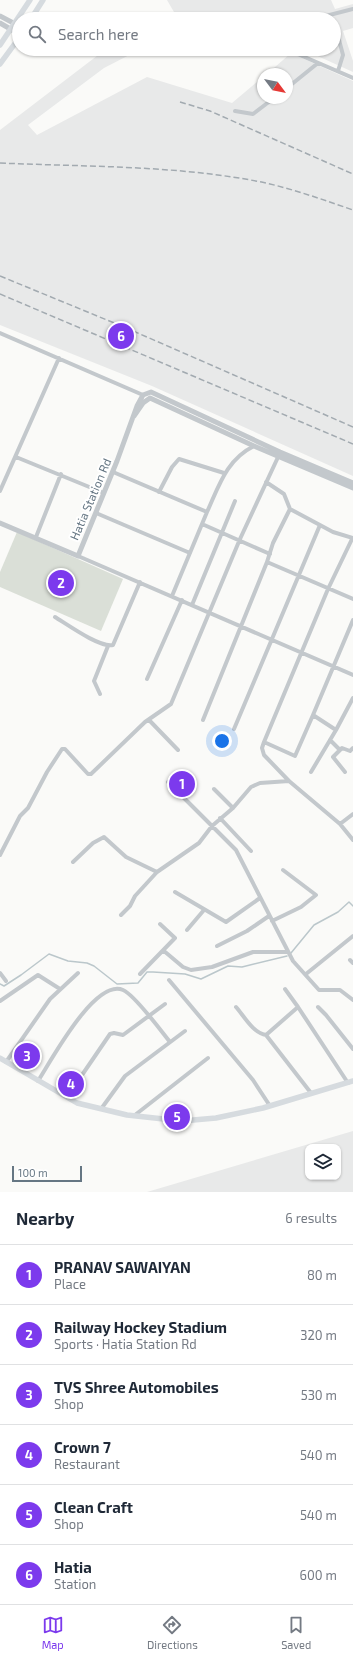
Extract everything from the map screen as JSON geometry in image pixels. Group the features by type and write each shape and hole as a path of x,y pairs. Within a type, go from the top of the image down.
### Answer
{"main road":[{"path":"24,12 30,0"},
{"path":"35,12 43,0"},
{"path":"0,45 11,30"},
{"path":"0,64 12,48"},
{"path":"0,1058 38,1081 78,1102 101,1109 182,1121 216,1118 270,1106 351,1082"}],"street":[{"path":"341,14 353,9"},
{"path":"0,16 12,22"},
{"path":"0,24 11,30"},
{"path":"338,71 343,55 341,48"},
{"path":"302,56 353,78"},
{"path":"293,83 318,63"},
{"path":"235,111 253,114 266,104"},
{"path":"0,333 143,395 152,392 279,454 353,488"},
{"path":"0,491 59,358"},
{"name":"Hatia Station Rd","path":"0,522 78,556 113,472 137,406 143,395"},
{"path":"134,416 143,403 150,398 254,446 279,454 353,483"},
{"path":"172,596 224,473 246,450 254,446"},
{"path":"0,855 20,816 28,808 47,772 62,749 65,749 88,774 91,774 149,720 171,704 240,539 279,454"},
{"path":"16,457 61,474 104,493"},
{"path":"159,492 172,466 179,459 224,473"},
{"path":"113,472 207,512"},
{"path":"36,537 61,474"},
{"path":"266,482 284,494 290,509 320,525 353,538 328,589 262,748 264,755 289,780 340,824 353,840"},
{"path":"192,605 236,501"},
{"path":"203,720 270,554 290,509"},
{"path":"96,513 190,553"},
{"path":"202,524 240,539 270,554"},
{"path":"234,729 320,525"},
{"path":"78,556 272,638 334,665 353,675"},
{"path":"268,562 353,600"},
{"path":"55,617 108,646 113,645 140,582"},
{"path":"147,679 182,600"},
{"path":"264,742 295,756 353,620"},
{"path":"100,694 94,681 108,646"},
{"path":"311,772 353,698"},
{"path":"313,715 336,730"},
{"path":"149,720 178,750"},
{"path":"330,740 340,750"},
{"path":"345,772 333,758 344,747 350,751 353,748"},
{"path":"121,915 130,906 135,896 157,872 199,843 212,826 233,808 254,785 289,780"},
{"path":"168,782 238,853 288,952 319,990 340,990 353,1000"},
{"path":"214,789 233,808"},
{"path":"340,824 353,814"},
{"path":"220,818 251,851"},
{"path":"73,862 93,843 104,837 126,857 157,872"},
{"path":"272,921 301,907 316,895 283,870"},
{"path":"175,892 226,922 260,898"},
{"path":"187,930 204,910"},
{"path":"217,946 247,932 269,916"},
{"path":"140,974 175,938 160,924"},
{"path":"306,974 353,936"},
{"path":"164,951 183,967 191,970 217,965 253,952 288,952"},
{"path":"0,973 6,981"},
{"path":"6,1062 50,999 78,973"},
{"path":"0,1001 38,975 60,989"},
{"path":"169,980 253,1080 270,1106"},
{"path":"38,1081 78,1019 104,991 115,988 123,990 129,994 170,1042"},
{"path":"285,989 351,1082"},
{"path":"68,1097 110,1034 114,1033 123,1035 165,1004"},
{"path":"236,1007 260,1034 266,1034 298,1007"},
{"path":"318,1008 353,1049"},
{"path":"101,1109 125,1076 185,1031"},
{"path":"266,1034 311,1093"},
{"path":"135,1115 208,1058"}],"shaded area":[{"path":"167,0 331,0 335,9 353,4 353,28 343,31 353,61 353,72 318,56 341,56 341,12 174,12"},
{"path":"97,56 127,56 104,68 28,125 37,135 147,77 232,103 257,82 257,104 293,104 293,68 274,68 288,56 298,56 353,81 353,476 152,386 0,325 0,130"},
{"path":"17,532 123,579 101,631 0,587 0,572"},
{"path":"353,1131 353,1192 147,1192 305,1145 305,1180 341,1180 341,1144 309,1144"}],"waterway":[{"path":"291,953 314,925 338,912 349,902 353,906"},
{"path":"0,984 4,986 49,954 68,961 87,963 94,966 117,984 138,983 147,972 185,974 201,979 228,966 242,967 287,956"}],"railway":[{"path":"180,102 210,111 353,174"},
{"path":"0,163 167,170 233,177 266,183 310,195 353,210"},
{"path":"0,276 124,327 353,427"},
{"path":"0,294 353,444"}],"place":[{"name":"Hatia","path":"121,336"},
{"name":"Railway Hockey Stadium","path":"61,583"},
{"name":"PRANAV SAWAIYAN","path":"182,784"},
{"name":"TVS Shree Automobiles","path":"27,1056"},
{"name":"Crown 7","path":"71,1084"},
{"name":"Clean Craft","path":"177,1117"}]}
